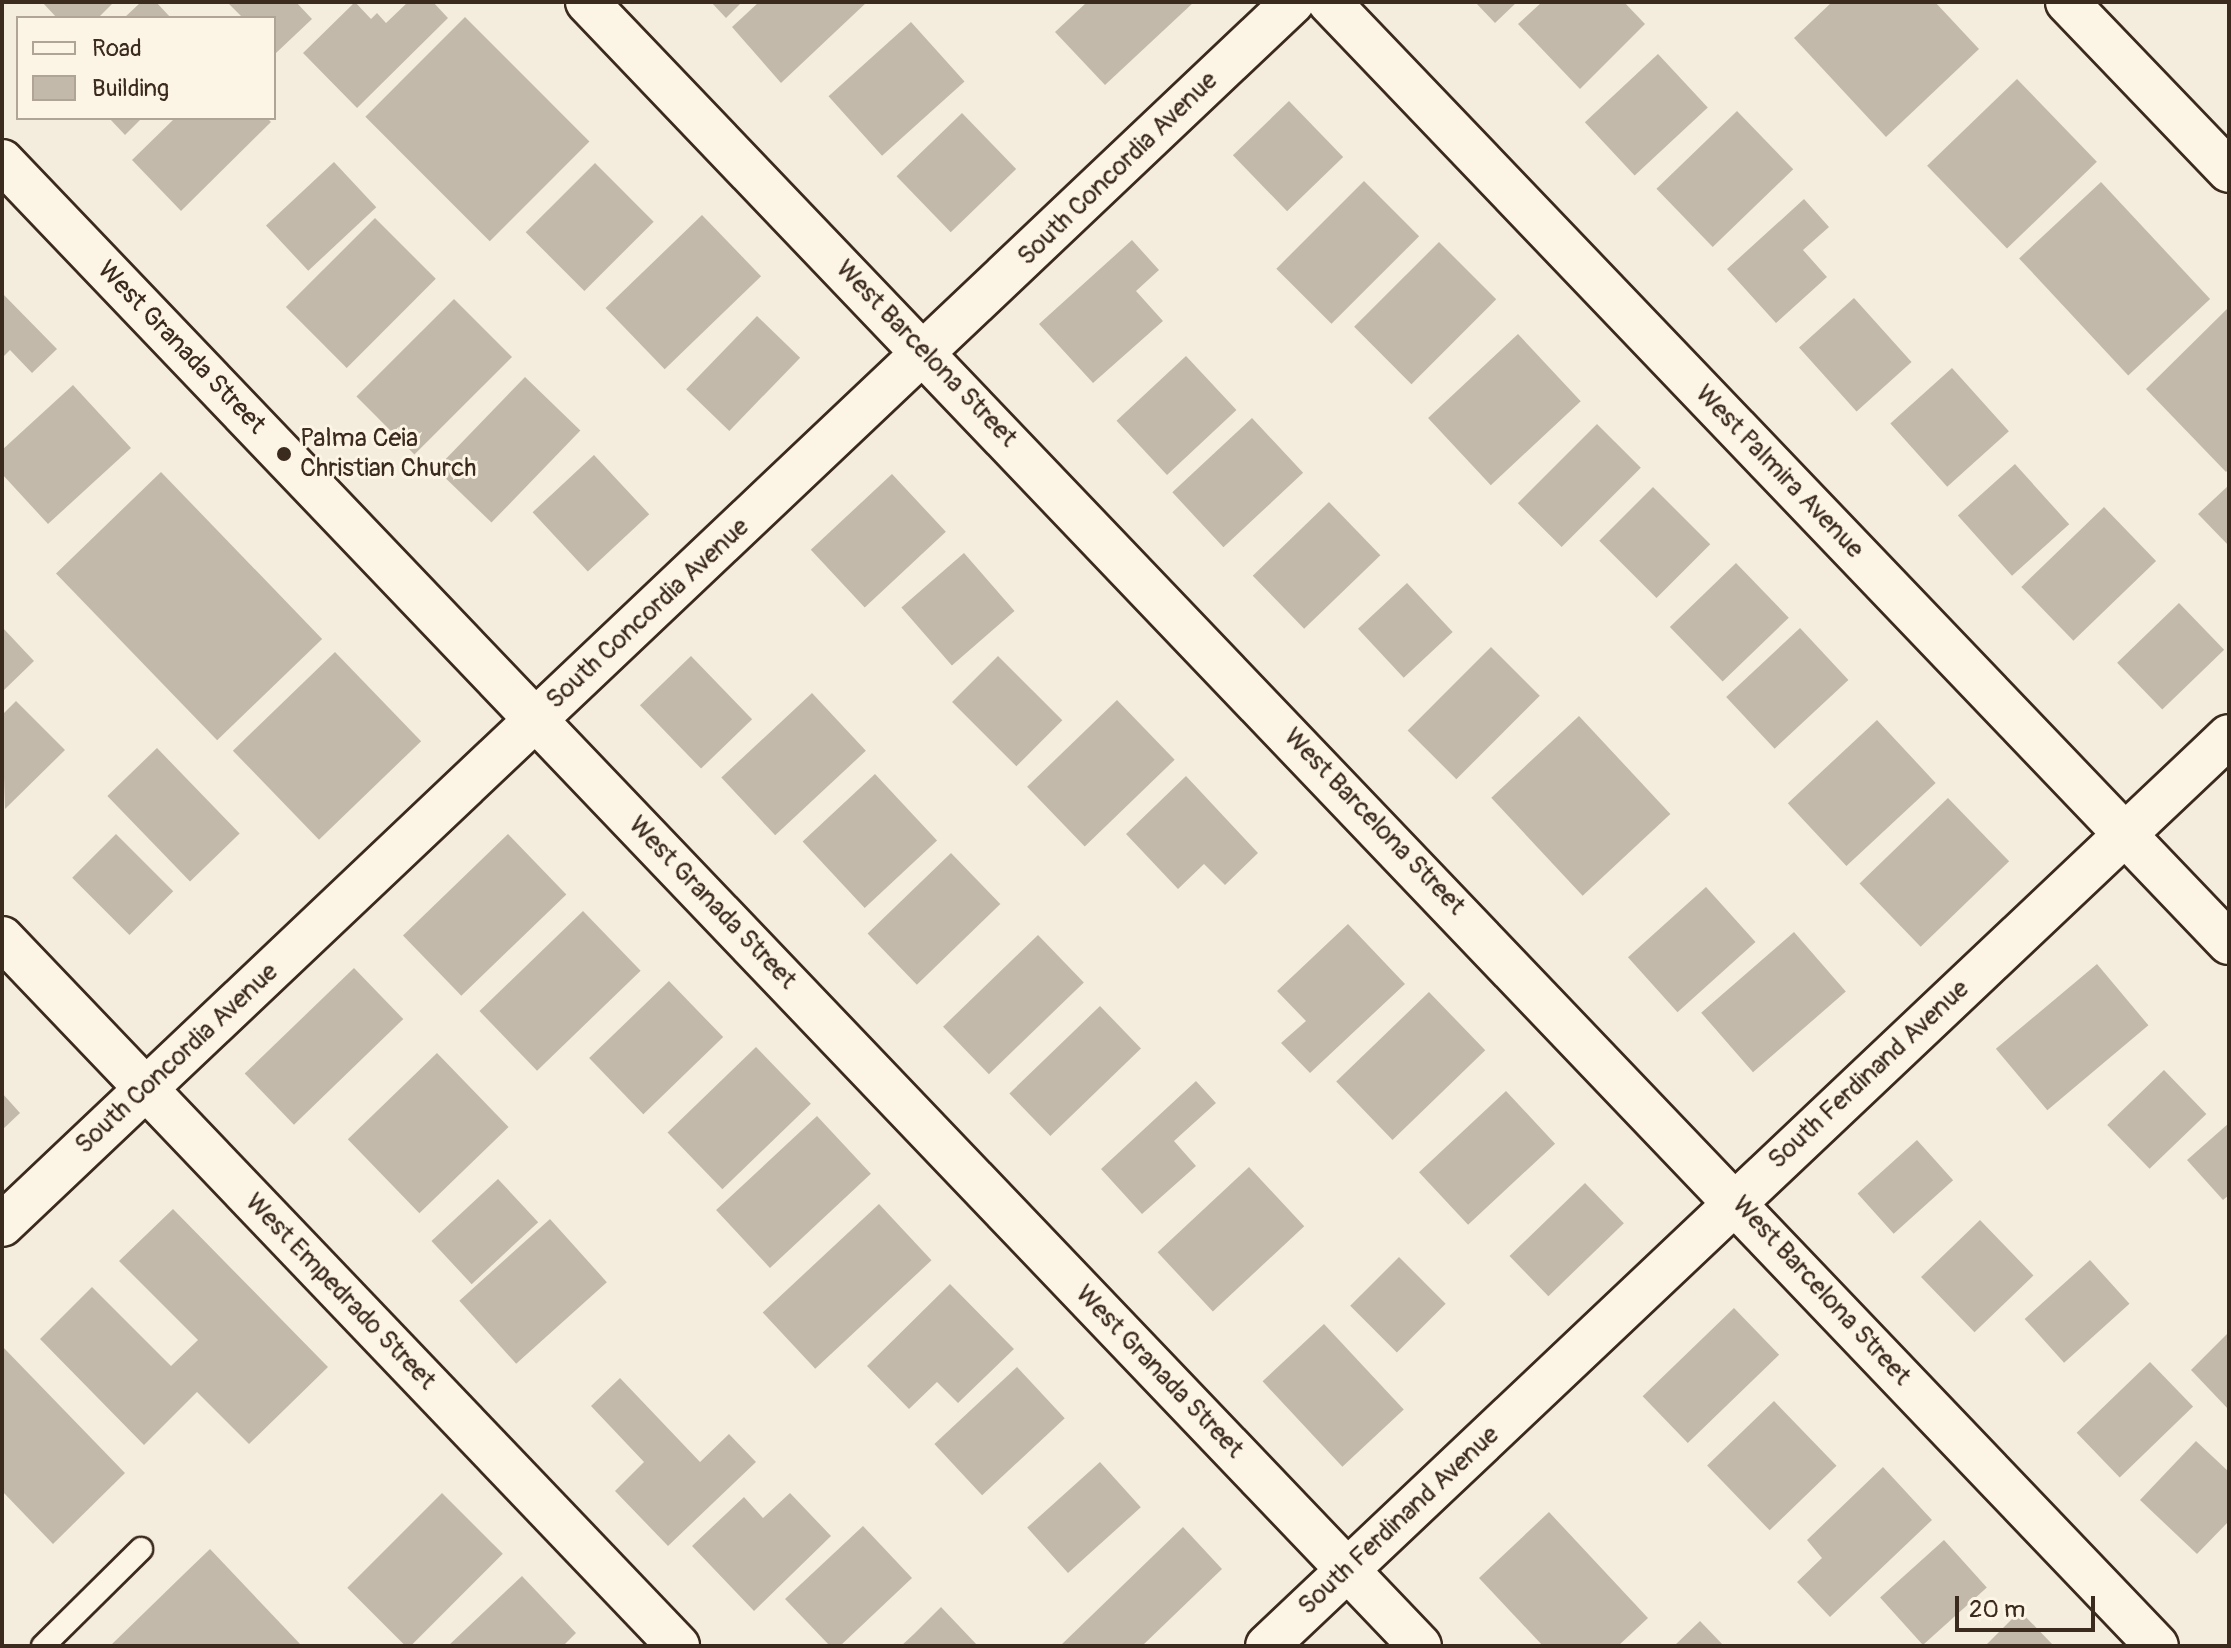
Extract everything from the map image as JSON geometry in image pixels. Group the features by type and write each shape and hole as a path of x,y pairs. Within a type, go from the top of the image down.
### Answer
{"street":[{"name":"West Barcelona Street","path":"587,2 1736,1201 2157,1646"},
{"name":"South Concordia Avenue","path":"2,1225 926,353 1293,2"},
{"name":"West Palmira Avenue","path":"1329,2 2229,943"},
{"path":"2067,2 2229,171"},
{"name":"West Granada Street","path":"2,161 1420,1646"},
{"name":"South Ferdinand Avenue","path":"1267,1646 2229,736"},
{"name":"West Empedrado Street","path":"2,938 678,1646"}],"lane":[{"path":"43,1646 141,1549"}],"building":[{"path":"42,2 114,2 100,16 55,16"},
{"path":"141,2 156,2 169,16 126,16"},
{"path":"227,2 296,2 312,19 276,53 276,16 241,16"},
{"path":"355,2 371,19 377,13 386,23 408,2 433,2 448,18 357,108 303,53"},
{"path":"711,2 742,2 726,18"},
{"path":"759,2 867,2 781,83 732,27"},
{"path":"1087,2 1194,2 1105,85 1055,32"},
{"path":"1475,2 1517,2 1495,23"},
{"path":"1542,2 1624,2 1645,24 1580,89 1518,24"},
{"path":"1832,2 1935,2 1979,49 1886,137 1794,38"},
{"path":"465,17 589,141 490,241 365,117"},
{"path":"911,22 965,81 882,156 829,96"},
{"path":"1658,54 1708,107 1635,176 1585,122"},
{"path":"2017,79 2097,162 2007,249 1927,166"},
{"path":"1289,101 1343,157 1287,211 1233,155"},
{"path":"1737,111 1793,169 1713,247 1656,189"},
{"path":"962,113 1016,169 951,232 897,176"},
{"path":"111,120 140,120 125,135"},
{"path":"173,120 271,122 181,211 132,160"},
{"path":"334,162 376,207 308,271 266,225"},
{"path":"595,163 654,222 584,291 526,232"},
{"path":"1364,181 1419,236 1331,324 1276,269"},
{"path":"2101,182 2210,299 2128,375 2019,258"},
{"path":"1804,199 1829,227 1803,250 1827,277 1776,323 1727,269"},
{"path":"702,215 761,276 665,369 606,308"},
{"path":"375,218 436,279 347,368 286,307"},
{"path":"1132,240 1159,270 1136,291 1163,321 1093,383 1039,324"},
{"path":"1439,242 1496,299 1411,384 1354,327"},
{"path":"2,293 57,349 32,373 10,350 2,358"},
{"path":"1854,298 1912,362 1857,411 1799,348"},
{"path":"454,299 512,357 414,455 356,397"},
{"path":"2229,307 2229,469 2226,472 2146,389"},
{"path":"757,316 800,358 729,431 686,389"},
{"path":"1518,334 1581,401 1491,485 1428,418"},
{"path":"1186,356 1236,410 1167,475 1117,421"},
{"path":"1952,368 2009,431 1947,487 1890,424"},
{"path":"525,377 580,430 491,523 436,469"},
{"path":"73,385 131,448 48,524 2,474 2,450"},
{"path":"1252,418 1303,473 1223,547 1172,492"},
{"path":"1597,424 1641,468 1562,547 1518,503"},
{"path":"594,455 649,514 588,572 533,512"},
{"path":"2015,464 2069,524 2012,576 1958,516"},
{"path":"161,472 322,639 217,740 56,573"},
{"path":"892,474 946,532 865,607 811,550"},
{"path":"2229,485 2229,546 2198,514"},
{"path":"1653,487 1710,544 1657,598 1599,541"},
{"path":"1329,502 1380,555 1304,629 1253,576"},
{"path":"2104,507 2156,561 2073,641 2021,587"},
{"path":"964,553 1015,611 952,666 901,607"},
{"path":"1736,563 1789,618 1723,682 1670,627"},
{"path":"1407,583 1453,632 1404,678 1358,629"},
{"path":"2179,603 2224,650 2162,709 2117,663"},
{"path":"2,627 34,661 2,692"},
{"path":"1800,628 1848,680 1775,749 1726,697"},
{"path":"1491,647 1540,696 1456,779 1408,730"},
{"path":"335,652 421,741 319,840 233,751"},
{"path":"691,656 752,719 701,769 640,705"},
{"path":"998,656 1062,720 1016,766 952,702"},
{"path":"812,693 866,751 775,835 721,778"},
{"path":"1117,700 1175,760 1085,847 1027,787"},
{"path":"16,701 65,750 5,809 2,715"},
{"path":"1579,716 1670,814 1583,896 1491,798"},
{"path":"1877,720 1936,783 1846,866 1788,803"},
{"path":"157,748 240,834 190,882 107,796"},
{"path":"875,774 937,841 865,908 803,842"},
{"path":"1186,776 1258,853 1225,885 1204,864 1178,889 1126,834"},
{"path":"1948,798 2009,861 1921,947 1860,883"},
{"path":"116,834 173,891 129,935 72,878"},
{"path":"508,834 566,894 461,996 403,935"},
{"path":"951,853 1000,904 917,985 868,934"},
{"path":"1706,887 1756,942 1677,1012 1628,957"},
{"path":"583,911 641,971 537,1071 479,1011"},
{"path":"1348,924 1405,984 1310,1073 1281,1043 1306,1021 1277,991"},
{"path":"1794,932 1846,992 1753,1072 1701,1013"},
{"path":"1038,935 1084,982 989,1074 943,1027"},
{"path":"2097,964 2148,1025 2047,1110 1996,1049"},
{"path":"354,968 403,1019 294,1125 245,1074"},
{"path":"669,981 723,1037 643,1114 589,1058"},
{"path":"1429,992 1485,1050 1392,1140 1336,1082"},
{"path":"1100,1006 1141,1048 1050,1136 1009,1094"},
{"path":"756,1047 811,1104 722,1189 668,1132"},
{"path":"437,1053 509,1127 419,1213 348,1139"},
{"path":"2164,1070 2206,1114 2150,1169 2107,1125"},
{"path":"1196,1081 1216,1103 1174,1141 1196,1166 1142,1214 1101,1169"},
{"path":"1506,1091 1555,1144 1468,1225 1419,1172"},
{"path":"2,1093 20,1113 2,1130"},
{"path":"817,1116 871,1174 770,1268 716,1210"},
{"path":"2229,1123 2229,1195 2223,1200 2187,1160"},
{"path":"1917,1140 1953,1180 1894,1234 1858,1194"},
{"path":"1249,1167 1304,1226 1213,1311 1158,1252"},
{"path":"498,1179 538,1222 472,1284 431,1241"},
{"path":"1585,1183 1624,1223 1548,1296 1509,1256"},
{"path":"879,1204 932,1260 815,1369 763,1312"},
{"path":"173,1209 328,1367 249,1444 197,1392 144,1445 40,1339 92,1287 171,1366 198,1340 119,1261"},
{"path":"550,1219 607,1282 516,1364 459,1301"},
{"path":"1980,1220 2033,1275 1975,1332 1921,1277"},
{"path":"1399,1257 1446,1304 1397,1352 1350,1306"},
{"path":"2090,1260 2129,1304 2064,1363 2025,1319"},
{"path":"950,1284 1014,1349 958,1403 937,1382 909,1409 867,1366"},
{"path":"1734,1308 1779,1355 1688,1443 1643,1396"},
{"path":"1324,1324 1404,1410 1342,1467 1263,1381"},
{"path":"2229,1332 2229,1410 2191,1370"},
{"path":"2,1346 125,1473 53,1544 2,1491"},
{"path":"2150,1362 2193,1407 2120,1477 2077,1433"},
{"path":"1017,1367 1065,1418 982,1495 934,1444"},
{"path":"620,1378 700,1462 729,1434 756,1462 668,1546 615,1491 644,1462 591,1406"},
{"path":"1774,1401 1837,1466 1770,1530 1707,1466"},
{"path":"2196,1441 2229,1472 2229,1521 2197,1554 2140,1500"},
{"path":"1100,1462 1141,1507 1068,1573 1027,1528"},
{"path":"1883,1467 1932,1520 1830,1617 1797,1582 1822,1558 1807,1540"},
{"path":"442,1493 503,1554 411,1646 405,1646 347,1588"},
{"path":"790,1493 831,1536 754,1611 692,1546 744,1497 763,1518"},
{"path":"1549,1512 1648,1618 1618,1646 1543,1646 1479,1578"},
{"path":"863,1526 912,1578 840,1646 830,1646 785,1599"},
{"path":"1183,1527 1222,1569 1142,1646 1060,1646"},
{"path":"1944,1540 1987,1588 1923,1645 1880,1598"},
{"path":"210,1549 302,1646 110,1646 184,1574"},
{"path":"522,1576 576,1633 563,1646 448,1646"},
{"path":"941,1607 978,1646 901,1646 914,1634"},
{"path":"2020,1611 2054,1646 1985,1646"},
{"path":"1700,1621 1724,1646 1674,1646"}],"place":[{"name":"Palma Ceia Christian Church","path":"284,454"}]}
